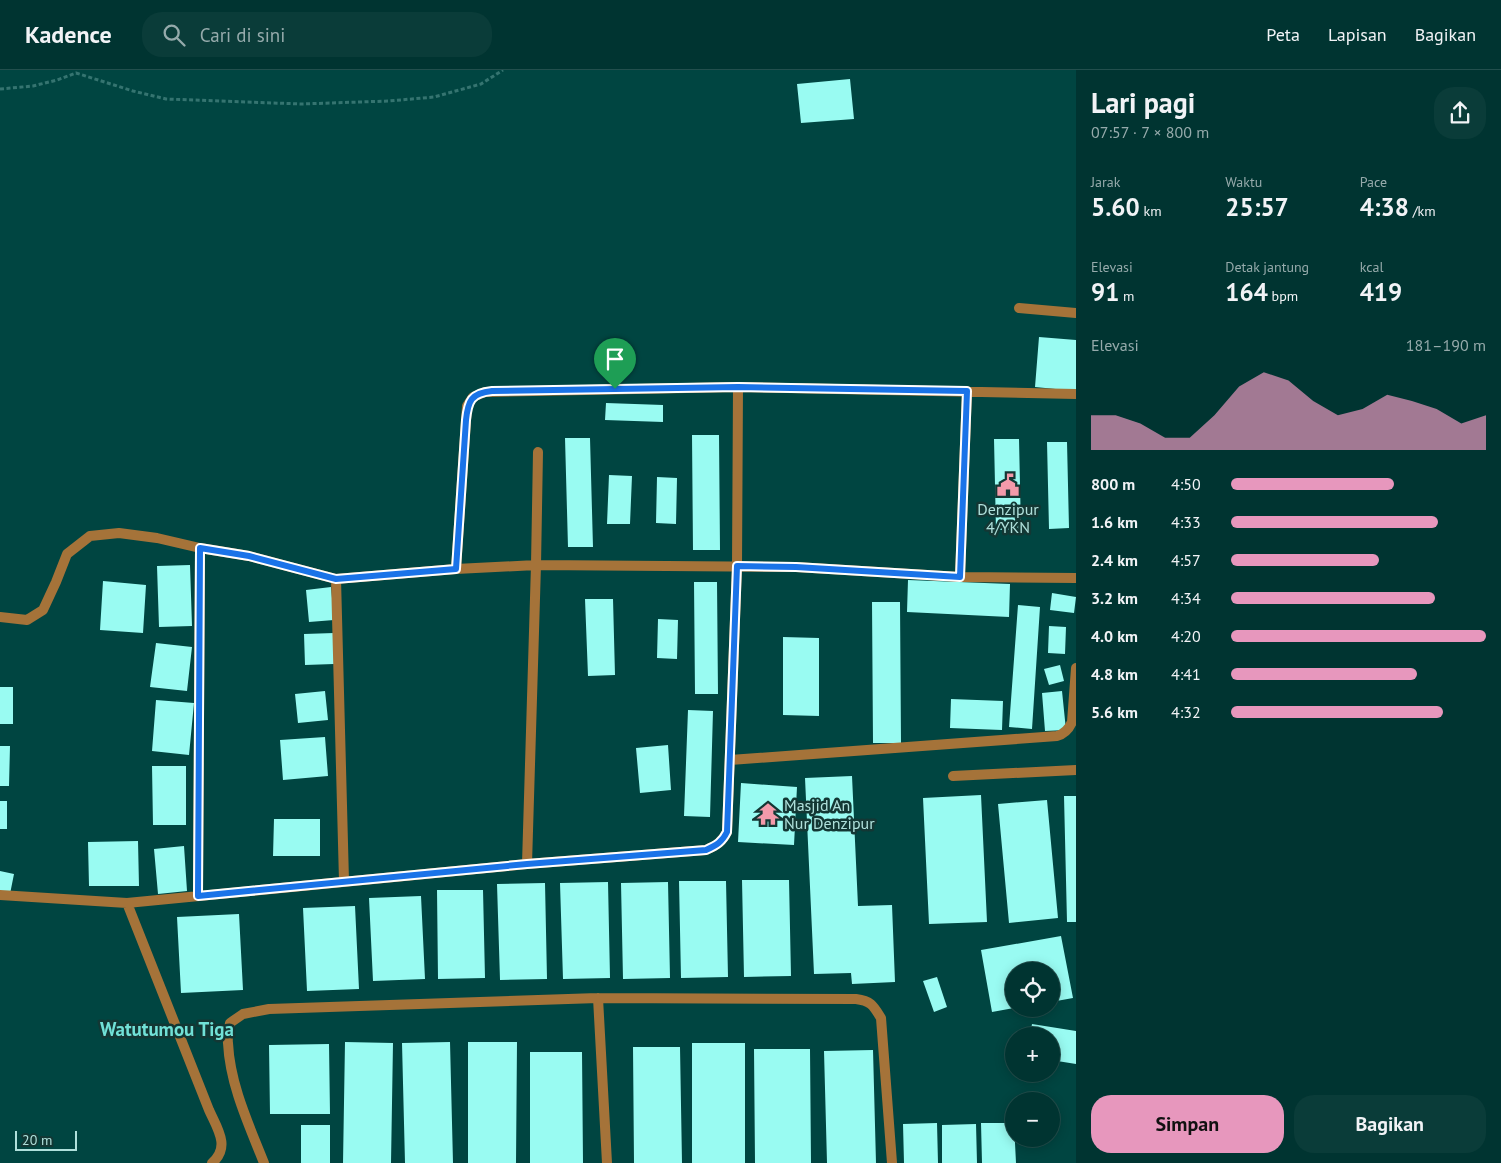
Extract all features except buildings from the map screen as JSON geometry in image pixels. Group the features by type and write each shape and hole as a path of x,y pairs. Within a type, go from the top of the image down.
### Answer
{"street":[{"path":"1019,308 1076,313"},
{"path":"0,896 127,902 527,864 706,850 718,845 727,832 737,566 738,387"},
{"path":"456,569 467,406 473,397 485,392 738,387 1076,394"},
{"path":"960,577 967,391"},
{"path":"527,864 538,452"},
{"path":"0,617 27,620 43,610 67,554 90,536 119,533 157,538 200,548 249,556 336,579 456,569 536,565 796,567 960,577 1076,578"},
{"path":"198,896 200,548"},
{"path":"336,579 344,881"},
{"path":"730,760 1057,736 1065,732 1072,722 1076,668"},
{"path":"953,776 1076,770"},
{"path":"127,902 209,1110 221,1135 222,1150 212,1163"},
{"path":"598,998 607,1163"},
{"path":"264,1163 243,1111 230,1067 227,1041 230,1023 243,1014 269,1009 598,998 856,999 867,1001 876,1009 881,1018 892,1163"}],"path":[{"path":"0,89 33,86 57,80 76,71 132,90 166,99 301,104 389,101 434,97 481,84 503,70"}],"place":[{"name":"Denzipur 4/YKN","path":"1008,485"},
{"name":"Masjid An Nur Denzipur","path":"768,814"}],"district":[{"name":"Watutumou Tiga","path":"167,1029"}],"route":[{"path":"738,387 967,391 960,577 796,567 737,566 727,832 718,845 706,850 527,864 198,896 200,548 249,556 336,579 456,569 467,406 470,399 492,391 615,389 738,387"}]}
